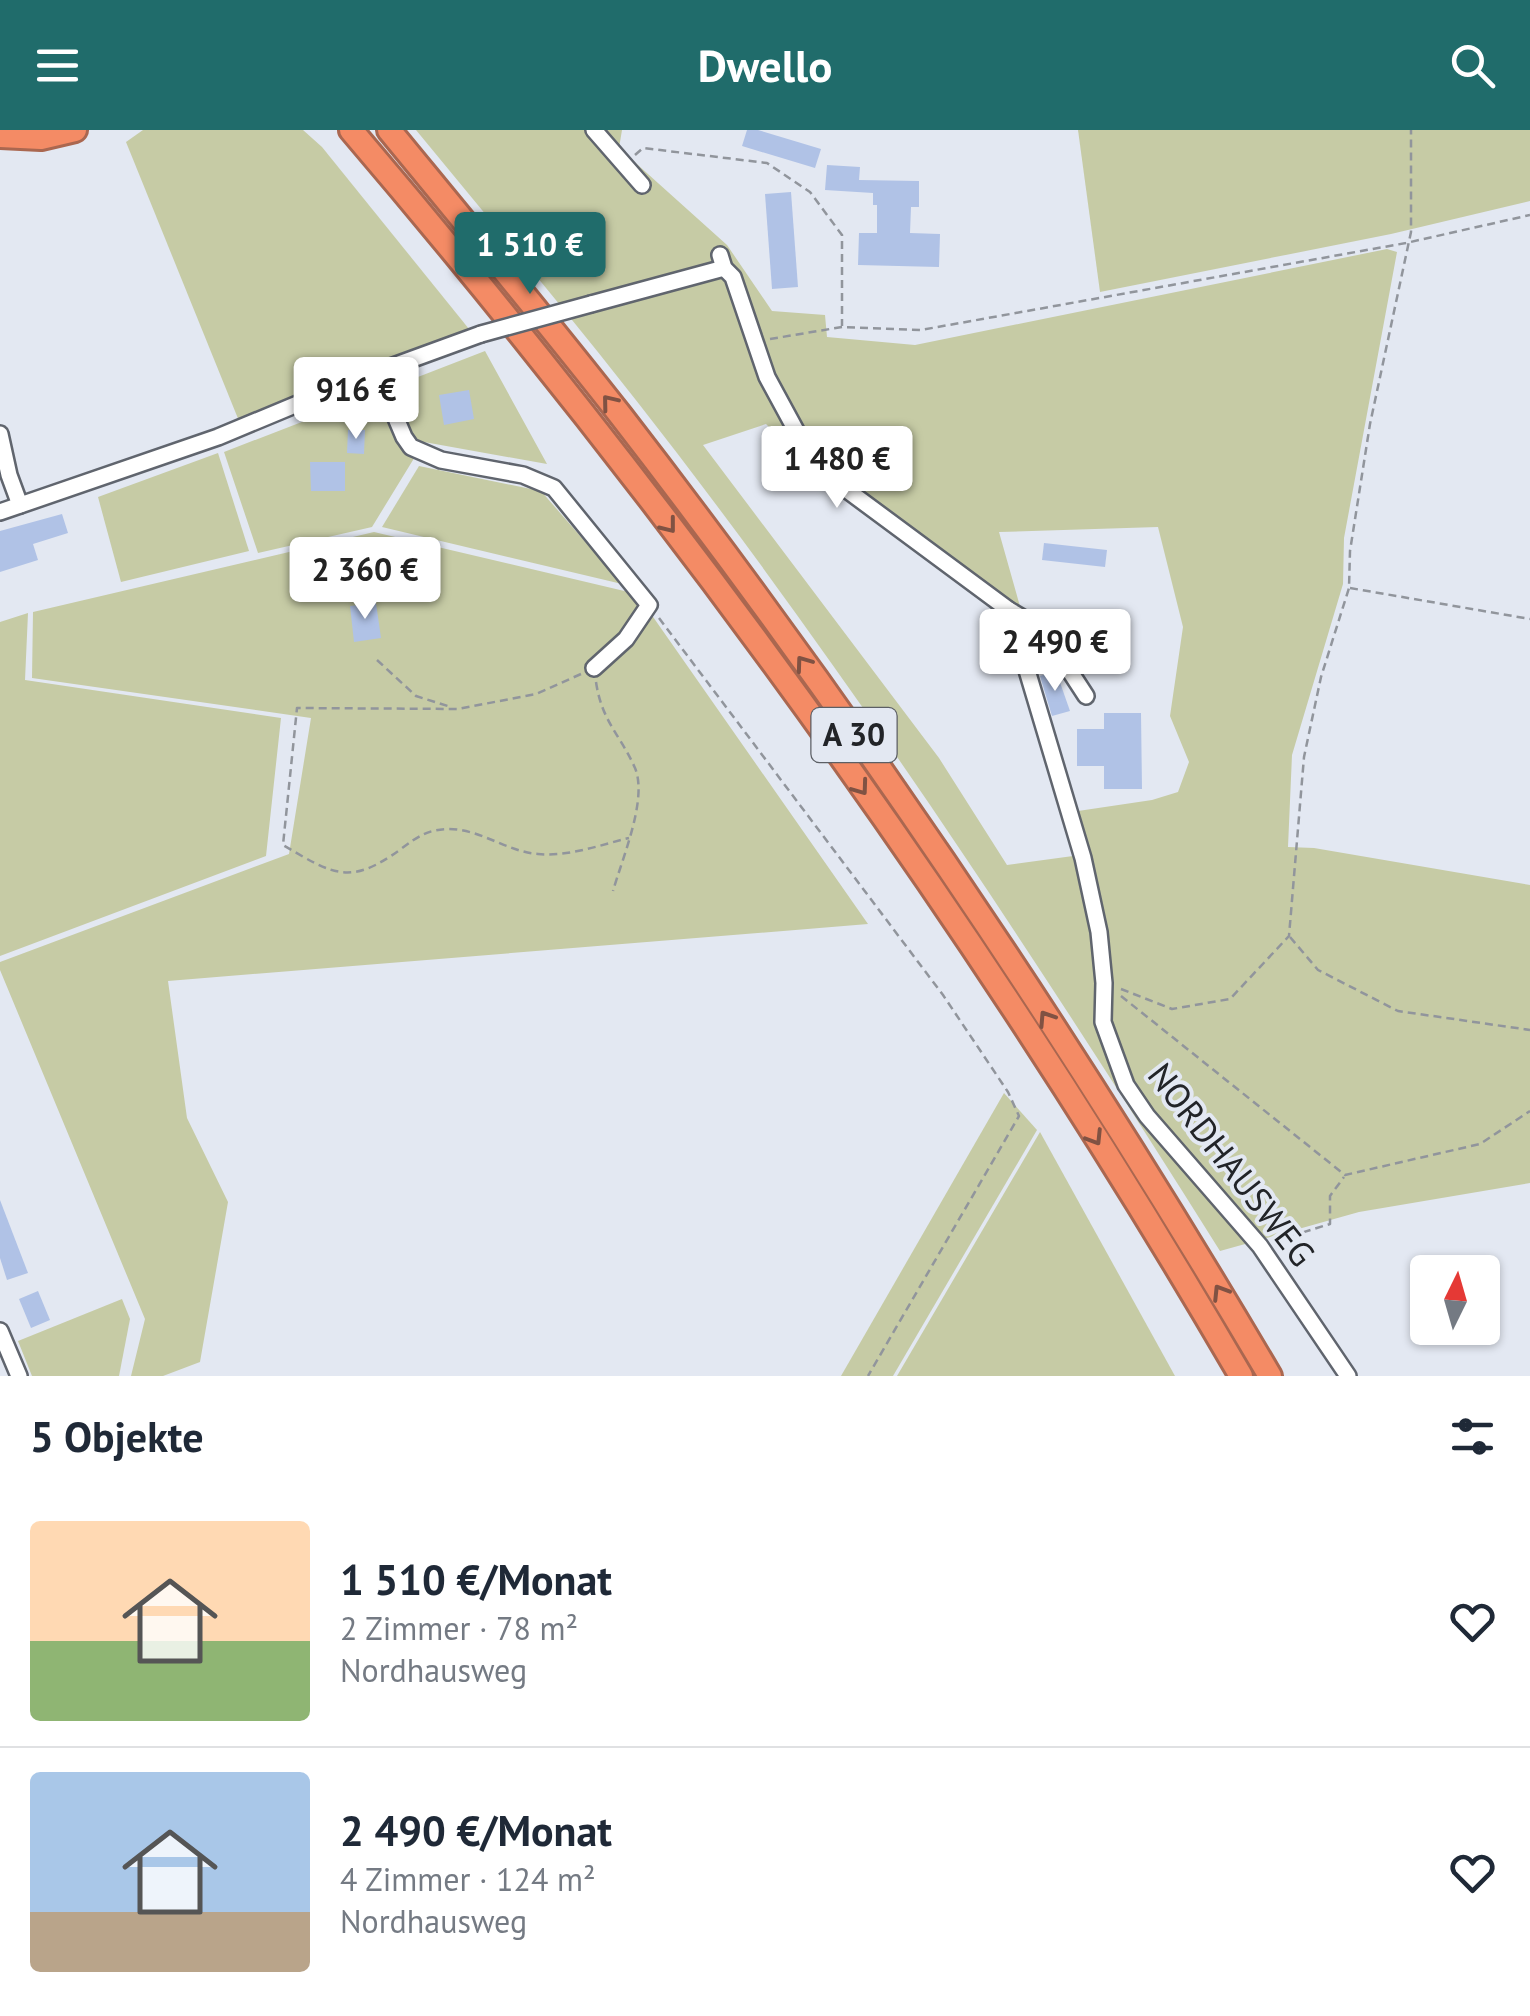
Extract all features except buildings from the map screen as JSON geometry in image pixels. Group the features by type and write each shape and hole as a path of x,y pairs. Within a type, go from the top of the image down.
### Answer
{"highway":[{"path":"0,136 42,138 75,130"},
{"path":"338,130 400,187"},
{"name":"A 30","path":"351,130 546,366 701,566 898,840 1075,1106 1240,1376"},
{"name":"A 30","path":"389,130 620,416 724,553 932,844 1093,1090 1270,1376"}],"street":[{"path":"594,130 642,185"},
{"path":"0,512 218,437 376,371 480,334 722,262 733,277 788,421 806,449 827,474 1010,610 1043,630 1086,696"},
{"path":"376,371 412,447 441,460 523,474 554,488 649,605 626,639 594,668"},
{"path":"0,434 8,475 20,505"},
{"name":"NORDHAUSWEG","path":"1010,610 1082,858 1098,932 1104,982 1102,1022 1126,1085 1147,1116 1260,1246 1348,1376"},
{"path":"0,1330 19,1376"}],"path":[{"path":"1104,982 1172,1009 1230,999 1288,936 1304,757 1320,677 1349,588 1350,551 1370,424 1411,232 1411,130"},
{"path":"622,166 643,148 767,163 810,192 842,234 842,326"},
{"path":"754,338 842,326 921,330 1406,243 1530,215"},
{"path":"1349,588 1530,620"},
{"path":"649,605 943,995 1008,1092 1019,1116 868,1376"},
{"path":"377,660 416,696 458,710"},
{"path":"613,891 628,838 640,794 636,770 600,710 594,668 536,694 458,710 297,708 283,845 322,868 349,874 376,866 424,832 451,829 535,854 564,853 628,838"},
{"path":"1288,936 1318,970 1398,1011 1530,1030"},
{"path":"1104,982 1345,1176"},
{"path":"1260,1246 1330,1224 1330,1196 1345,1176 1480,1144 1530,1111"}],"green space":[{"path":"143,130 303,130 322,147 469,329 239,421 126,142"},
{"path":"416,130 622,130 619,148 727,245 772,311 825,315 827,337 915,345 1387,249 1397,252 1344,538 1343,584 1292,755 1288,847 1314,848 1530,885 1530,1183 1359,1212 1220,1251 1024,946 820,647 645,412","holes":["766,424 777,435 806,430 838,474 1021,610 999,532 1158,527 1183,627 1170,716 1189,762 1178,792 1152,800 1078,811 1096,875 1073,856 1007,865 939,758 703,445"]},
{"path":"1078,130 1530,130 1530,201 1391,234 1100,292"},
{"path":"485,351 547,464 424,442 372,527 258,553 224,452"},
{"path":"218,453 249,551 121,582 98,497"},
{"path":"419,466 541,491 622,584 382,527"},
{"path":"374,532 637,594 868,924 168,981 187,1118 228,1202 200,1362 163,1376 131,1376 145,1319 0,970 0,962 289,854 311,718 32,678 33,612"},
{"path":"28,613 25,680 281,718 266,856 0,956 0,622"},
{"path":"1004,1093 1037,1130 893,1376 841,1376"},
{"path":"1040,1132 1175,1376 897,1376"},
{"path":"122,1299 130,1319 119,1376 32,1376 18,1341"}]}
